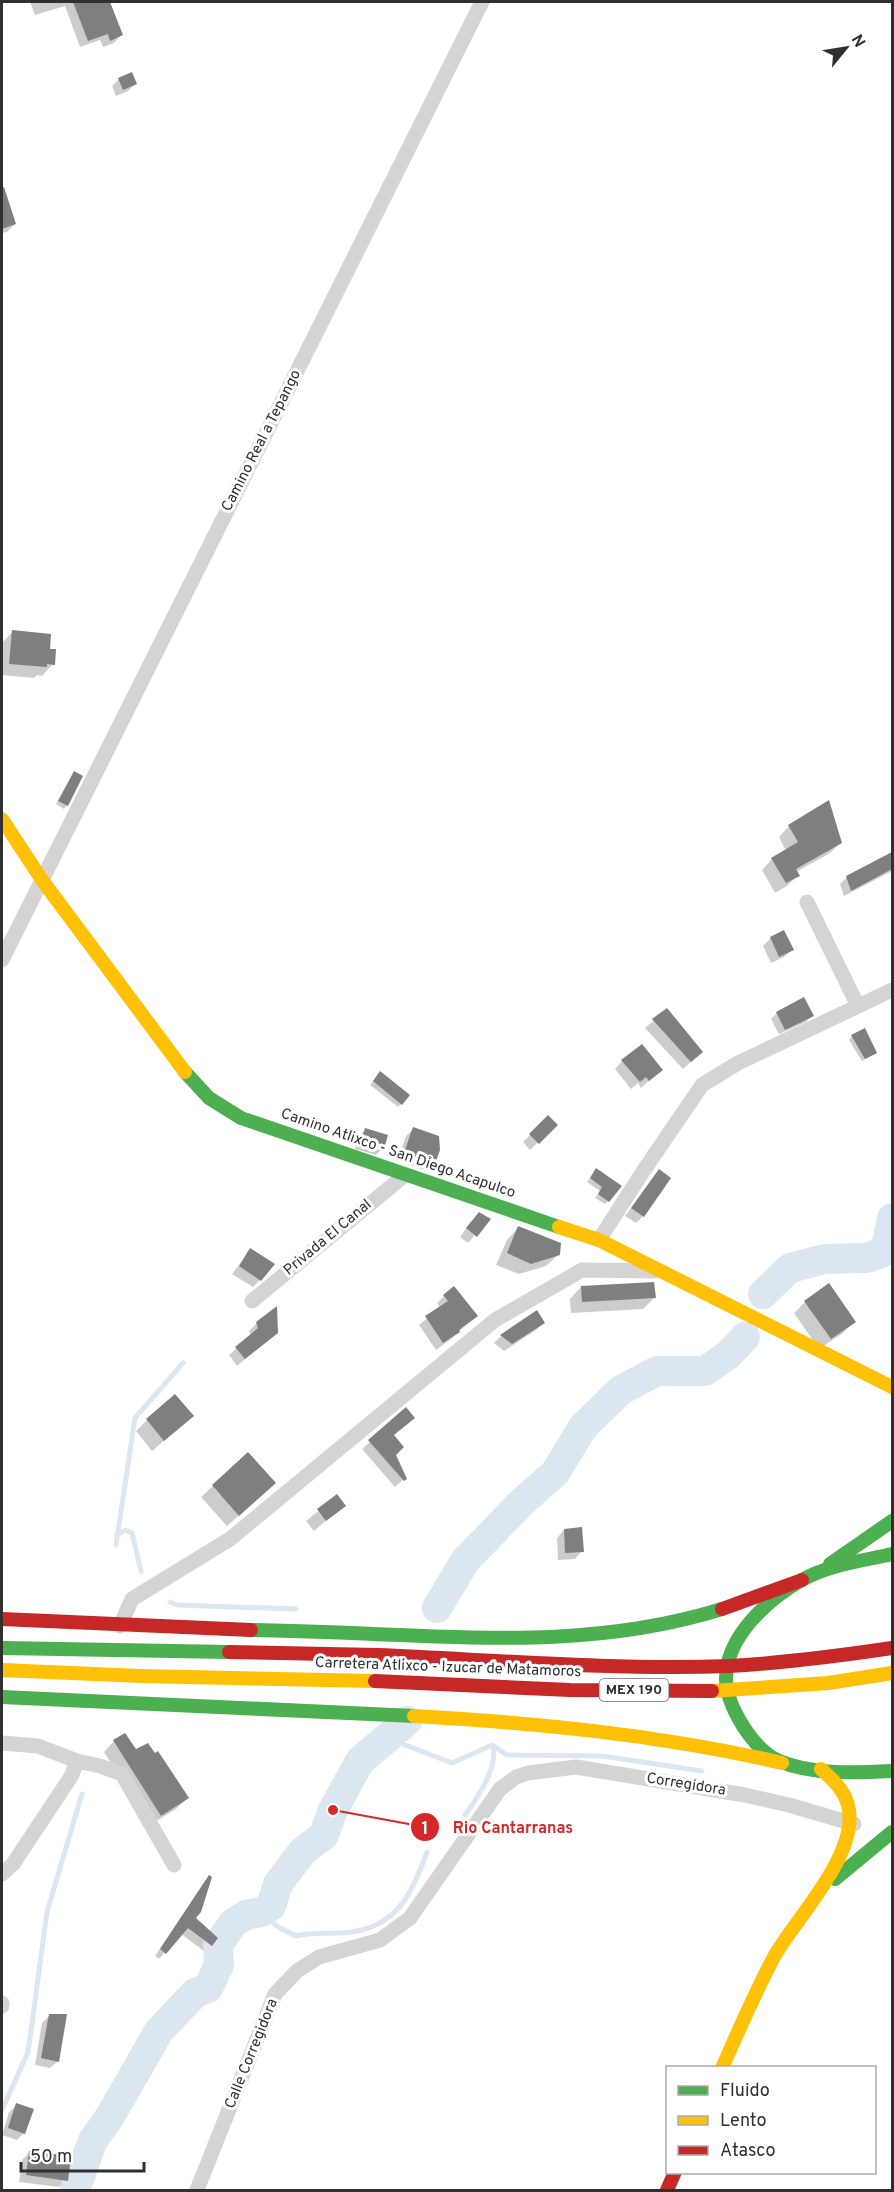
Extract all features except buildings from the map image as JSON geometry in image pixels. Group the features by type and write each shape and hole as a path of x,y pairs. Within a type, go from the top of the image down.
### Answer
{"main road":[{"name":"Camino Atlixco - San Diego Acapulco","path":"2,819 42,880 179,1066 208,1098 241,1118 599,1240 892,1387"},
{"path":"782,1763 759,1748 747,1733 733,1705 726,1679 732,1653 745,1628 765,1606 892,1521"},
{"path":"2,1619 120,1626 519,1638 614,1633 699,1616 807,1578 892,1554"},
{"name":"Carretera Atlixco - Izucar de Matamoros","path":"2,1648 378,1655 702,1666 773,1663 845,1656 892,1648"},
{"name":"Carretera Atlixco - Izucar de Matamoros","path":"2,1670 718,1692 797,1686 892,1673"},
{"path":"2,1697 502,1720 624,1733 821,1769 892,1771"},
{"path":"722,2066 763,1977 785,1939 830,1882 849,1847 854,1813 848,1795 837,1779 821,1769"},
{"path":"830,1882 892,1832"},
{"path":"667,2190 674,2174"}],"street":[{"name":"Camino Real a Tepango","path":"2,960 482,2"},
{"path":"807,902 858,1006"},
{"path":"599,1240 702,1085 738,1063 892,990"},
{"name":"Privada El Canal","path":"252,1301 405,1175"},
{"path":"120,1626 132,1599 230,1539 495,1320 582,1270 661,1271"},
{"path":"2,1743 38,1746 77,1761 122,1774 174,1865"},
{"path":"2,1874 20,1855 72,1775 77,1761"},
{"name":"Corregidora","path":"516,1777 538,1771 576,1767 745,1795 854,1824"},
{"name":"Calle Corregidora","path":"197,2190 274,1994 297,1971 319,1957 380,1940 410,1918 500,1789 516,1777"}],"waterway":[{"path":"763,1294 790,1268 824,1259 866,1258 881,1253 887,1243 892,1218"},
{"path":"437,1608 465,1561 523,1501 555,1473 583,1427 621,1390 657,1371 705,1371 728,1355 745,1337"},
{"path":"116,1545 135,1418 183,1363"},
{"path":"117,1535 125,1530 132,1533 141,1571"},
{"path":"170,1602 177,1605 296,1609"},
{"path":"75,2190 93,2140 109,2118 159,2031 195,1993 208,1988 219,1965 218,1945 233,1923 246,1915 261,1912 271,1906 278,1884 302,1852 324,1835 333,1810 360,1761 407,1721"},
{"path":"387,1736 452,1763 492,1745 507,1755 602,1756 702,1771"},
{"path":"465,1815 490,1773 494,1755 493,1747"},
{"path":"2,2110 28,2052 47,1912 82,1794"},
{"path":"261,1912 278,1927 296,1936 345,1933 368,1928 381,1922 402,1904 416,1880 427,1852"}],"traffic: fast":[{"path":"185,1072 209,1098 241,1118 559,1227"},
{"path":"830,1564 892,1521"},
{"path":"892,1554 822,1571 787,1589 762,1610 740,1635 728,1664 726,1679 729,1697 743,1726 758,1746 773,1758 792,1766 820,1771 892,1771"},
{"path":"251,1630 463,1637 550,1637 636,1629 679,1621 722,1609"},
{"path":"2,1648 229,1652"},
{"path":"2,1697 414,1716"},
{"path":"835,1879 892,1832"}],"traffic: slow":[{"path":"2,819 42,880 185,1072"},
{"path":"559,1227 599,1240 892,1387"},
{"path":"2,1670 141,1676 375,1681"},
{"path":"712,1691 828,1683 892,1673"},
{"path":"414,1716 507,1722 600,1732 691,1745 782,1763"},
{"path":"723,2066 775,1955 823,1886 843,1847 849,1828 849,1810 839,1787 821,1769"}],"traffic: jam":[{"path":"722,1609 802,1580"},
{"path":"2,1619 251,1630"},
{"path":"378,1655 597,1666 685,1667 770,1663 892,1648"},
{"path":"229,1652 378,1655"},
{"path":"375,1681 570,1690 712,1691"},
{"path":"667,2190 674,2174"}],"place":[{"name":"Rio Cantarranas","path":"333,1810"}]}
